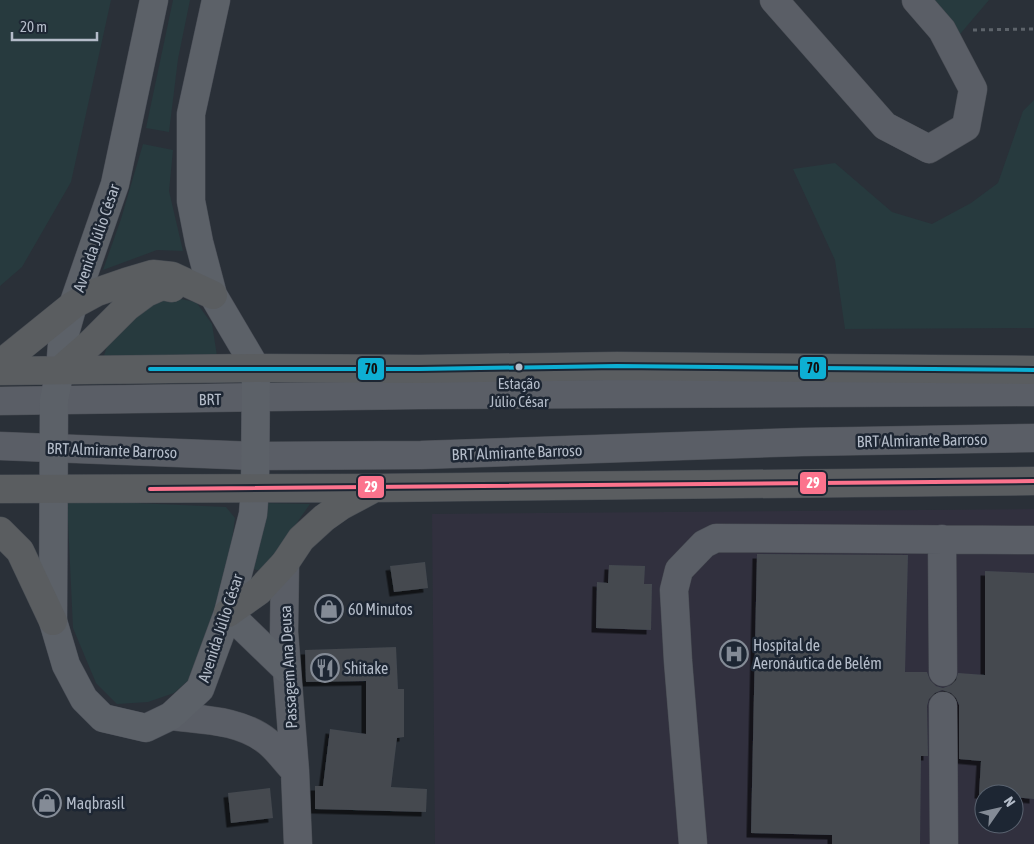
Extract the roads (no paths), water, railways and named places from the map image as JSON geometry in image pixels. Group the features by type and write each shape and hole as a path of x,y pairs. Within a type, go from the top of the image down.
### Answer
{"highway":[{"path":"0,364 73,305 97,292 153,274 172,276 213,295"},
{"path":"60,370 106,329 127,307 146,293 162,286 213,295"},
{"path":"0,371 617,366 1034,370"},
{"path":"0,489 374,488 1034,481"},
{"path":"228,613 259,591 284,563 301,539 324,518 341,506 374,488"},
{"path":"0,531 20,551 53,620"}],"main road":[{"name":"Avenida Júlio César","path":"154,0 115,184 73,305 62,344 60,370 54,400 53,620 66,665 84,699 103,718 146,728 171,716 200,689 228,613 253,514 256,368"},
{"path":"216,0 191,114 190,201 213,295 256,368"},
{"path":"228,613 286,669"}],"street":[{"path":"774,0 884,126 929,149 966,128 973,89 942,30 916,0"},
{"name":"BRT","path":"0,401 420,395 1034,392"},
{"name":"BRT Almirante Barroso","path":"0,446 255,456 421,455 802,442 1034,438"},
{"path":"693,844 674,590 679,570 704,544 716,538 1034,540"},
{"path":"942,539 943,672"},
{"name":"Passagem Ana Deusa","path":"284,563 284,632 295,772 298,844"},
{"path":"943,706 944,844"},
{"name":"Passagem Ana Deusa","path":"171,716 218,721 245,728 268,742 295,772"}],"place":[{"name":"Estação Júlio César","path":"519,367"},
{"name":"60 Minutos","path":"329,609"},
{"name":"Hospital de Aeronáutica de Belém","path":"734,654"},
{"name":"Shitake","path":"325,668"},
{"name":"Maqbrasil","path":"47,803"}]}
